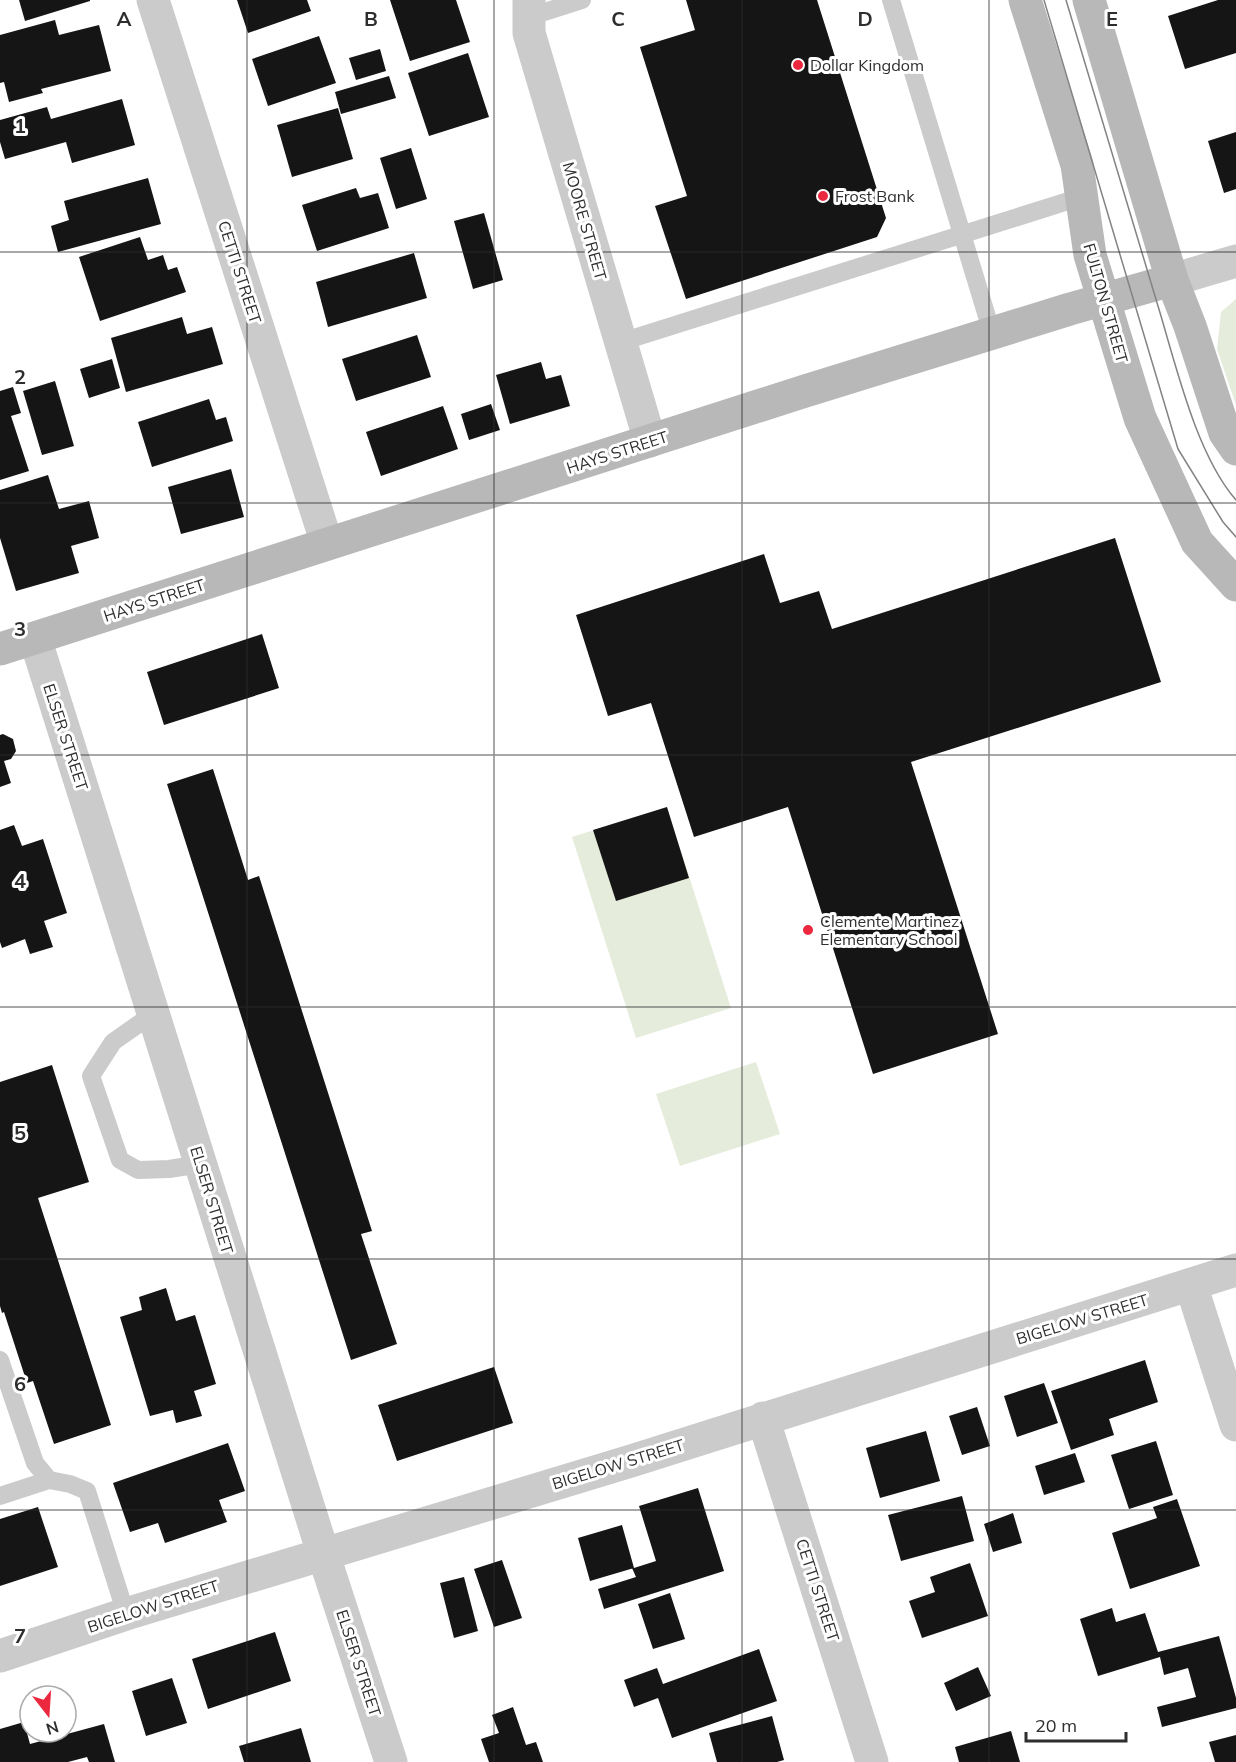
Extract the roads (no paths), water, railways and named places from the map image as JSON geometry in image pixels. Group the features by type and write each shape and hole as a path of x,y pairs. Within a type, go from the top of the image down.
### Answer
{"street":[{"name":"CETTI STREET","path":"153,0 327,544"},
{"name":"FULTON STREET","path":"1025,0 1077,165 1090,255 1140,418 1197,542 1236,585"},
{"path":"1089,0 1172,280 1190,326 1225,433 1236,449"},
{"name":"MOORE STREET","path":"529,9 530,33 650,441"},
{"name":"HAYS STREET","path":"0,649 802,392 1103,299 1236,261"},
{"name":"ELSER STREET","path":"35,638 391,1762"},
{"name":"BIGELOW STREET","path":"0,1656 126,1614 631,1461 1236,1270"},
{"path":"1191,1285 1236,1425"},
{"name":"CETTI STREET","path":"763,1418 872,1762"}],"lane":[{"path":"529,9 582,0"},
{"path":"891,0 992,333"},
{"path":"621,342 1081,197"},
{"path":"153,1014 113,1042 91,1076 120,1160 138,1170 169,1169 201,1164"},
{"path":"0,1360 35,1463 49,1480"},
{"path":"0,1496 49,1480 70,1484 87,1491 126,1614"}],"tram line":[{"path":"1044,0 1178,449 1223,522 1236,537"},
{"path":"1066,0 1189,408 1209,459 1236,500"}],"place":[{"name":"Dollar Kingdom","path":"798,65"},
{"name":"Frost Bank","path":"823,196"},
{"name":"Clemente Martinez Elementary School","path":"808,930"}]}
